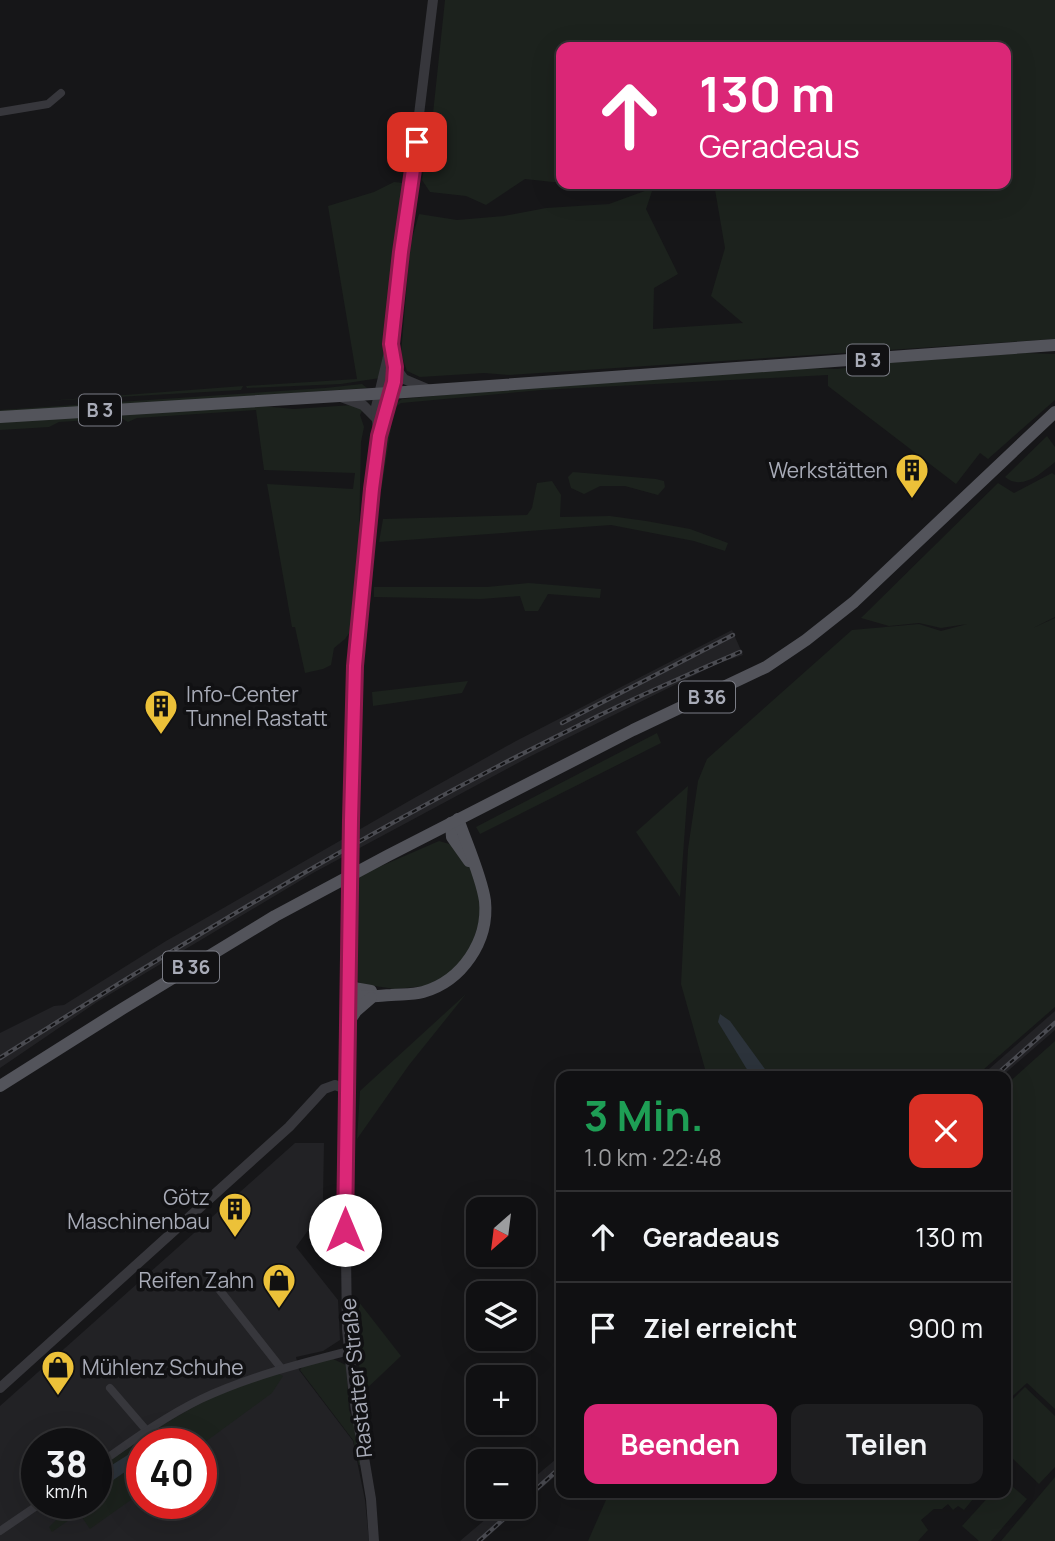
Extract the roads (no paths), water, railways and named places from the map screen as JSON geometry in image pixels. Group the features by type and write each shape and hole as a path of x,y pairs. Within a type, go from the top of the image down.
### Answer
{"main road":[{"name":"B 3","path":"0,417 341,397 1055,345"},
{"name":"B 3","path":"1025,349 1055,351"},
{"name":"B 36","path":"0,1086 263,923 454,821 633,730 766,667 835,619 1055,412"},
{"path":"454,821 452,837 474,866"},
{"path":"348,992 371,998 423,992 442,985 465,965 474,953 485,920 485,900 474,866 454,821"},
{"path":"425,836 456,844"},
{"path":"348,992 388,995"},
{"path":"348,1023 371,998"}],"street":[{"path":"379,436 433,0"},
{"path":"0,112 48,104 61,93"},
{"path":"391,344 395,367 404,379 431,390"},
{"path":"379,436 376,418 395,367"},
{"path":"341,397 363,405 376,418"},
{"name":"Rastatter Straße","path":"374,1541 371,1499 356,1413 349,1351 345,1255 355,666 379,436"},
{"path":"0,1388 289,1127 320,1094 346,1089"},
{"path":"211,1279 281,1368"},
{"path":"152,1428 201,1399 281,1368 349,1351"},
{"path":"110,1388 144,1428"},
{"path":"0,1531 21,1517"}],"railway":[{"path":"562,723 733,635"},
{"path":"0,1058 293,879 443,795 596,717 740,652"},
{"path":"1001,1071 1055,1023"},
{"path":"536,1489 556,1471"},
{"path":"479,1541 504,1519"}],"place":[{"name":"Werkstätten","path":"912,500"},
{"name":"Info-Center Tunnel Rastatt","path":"161,736"},
{"name":"Götz Maschinenbau","path":"235,1239"},
{"name":"Reifen Zahn","path":"279,1310"},
{"name":"Mühlenz Schuhe","path":"58,1397"}]}
